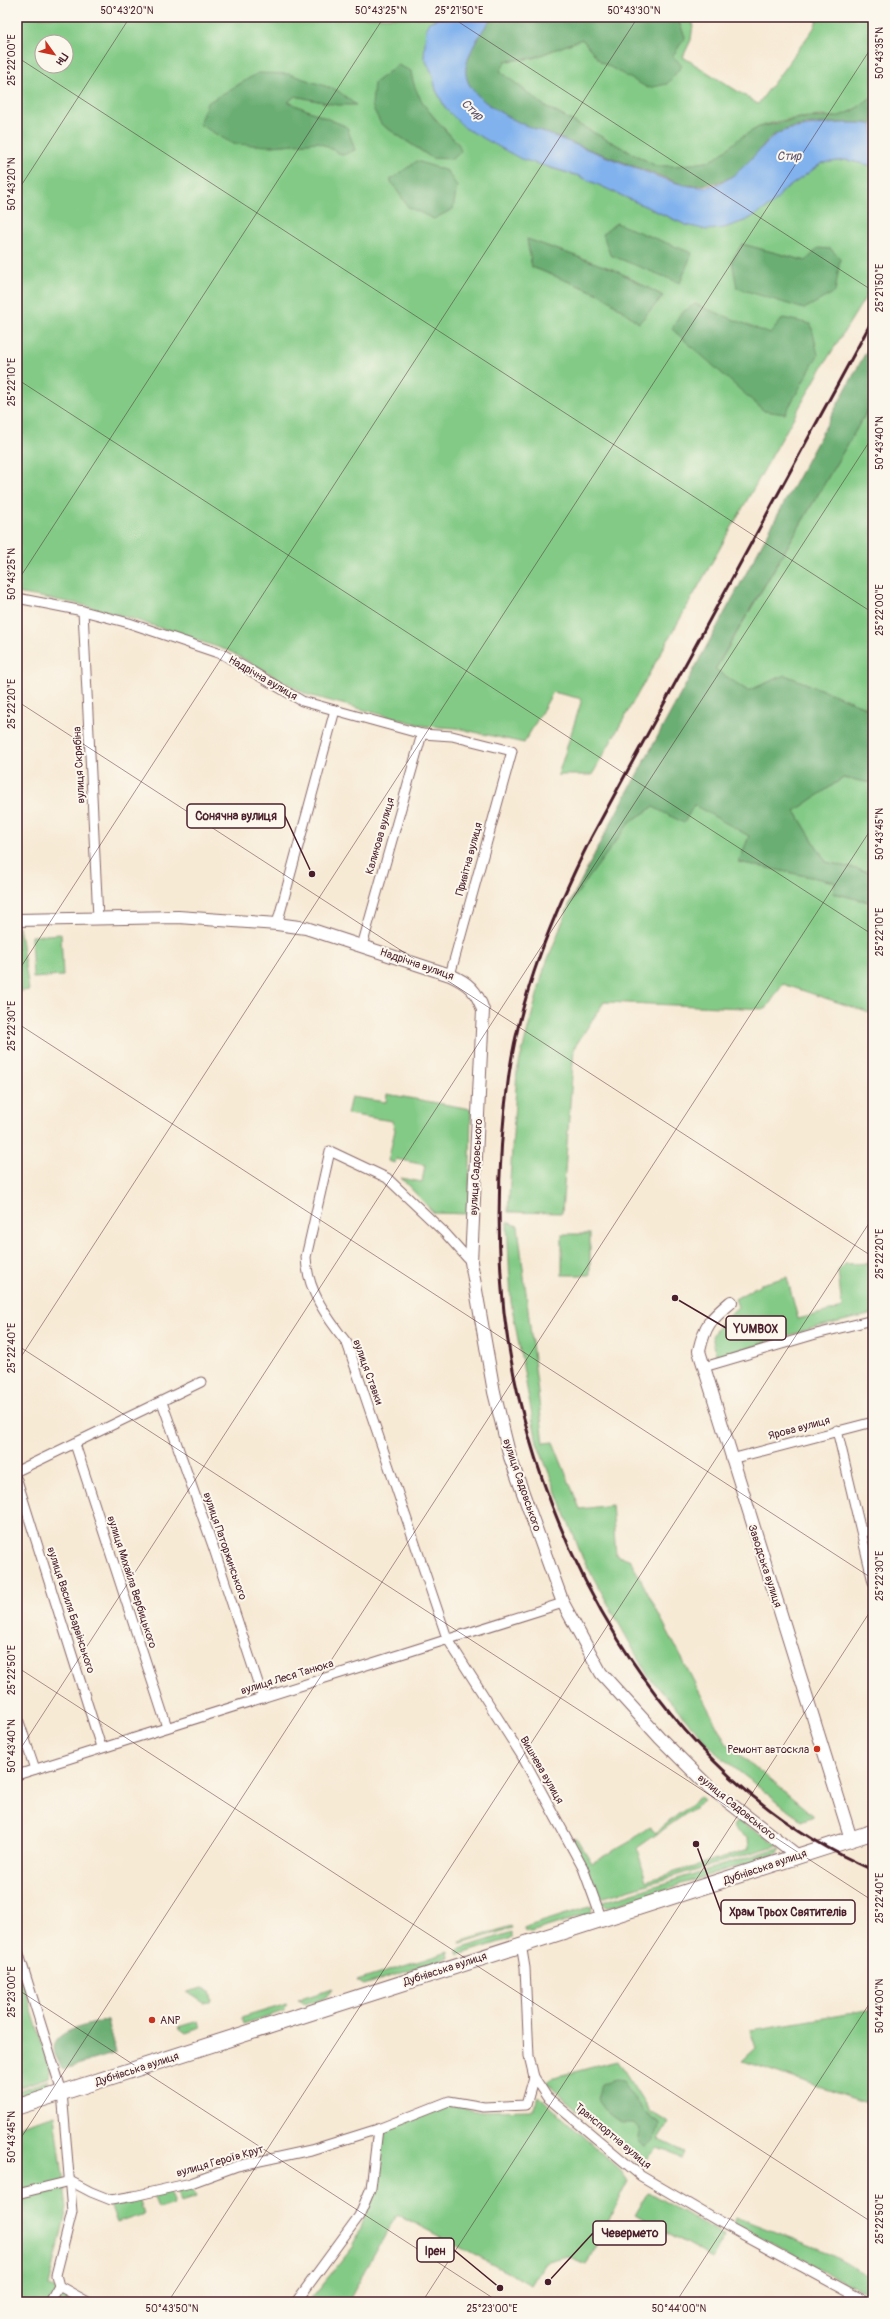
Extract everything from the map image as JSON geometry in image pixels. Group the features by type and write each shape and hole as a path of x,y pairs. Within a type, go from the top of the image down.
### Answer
{"main road":[{"name":"Дубнівська вулиця","path":"17,2107 873,1832"}],"street":[{"name":"Надрічна вулиця","path":"17,598 83,611 129,623 224,655 302,701 422,734 452,736 512,751"},
{"name":"вулиця Скрябіна","path":"83,611 98,918"},
{"path":"277,924 335,710"},
{"name":"Калинова вулиця","path":"362,946 422,734"},
{"name":"Привітна вулиця","path":"450,974 512,751"},
{"name":"Надрічна вулиця","path":"17,920 198,918 277,924 306,928 450,974 466,982 478,995"},
{"name":"вулиця Садовського","path":"478,995 483,1010 471,1262 494,1392 510,1457 563,1603 601,1673 660,1738 709,1787 798,1856"},
{"name":"вулиця Ставки","path":"447,1638 347,1343 324,1314 307,1269 306,1256 330,1151 387,1178 445,1233 471,1262"},
{"name":"Заводська вулиця","path":"731,1302 712,1319 703,1330 699,1351 731,1459 851,1839"},
{"path":"704,1367 816,1334 873,1320"},
{"path":"17,1471 201,1382"},
{"name":"вулиця Паторжинського","path":"162,1402 214,1549 263,1698"},
{"name":"Ярова вулиця","path":"731,1459 837,1430 873,1422"},
{"path":"837,1430 873,1582"},
{"name":"вулиця Михайла Вербицького","path":"75,1444 167,1727"},
{"name":"вулиця Василя Барвінського","path":"17,1480 101,1747"},
{"path":"862,1532 873,1530"},
{"name":"вулиця Леся Танюка","path":"17,1775 101,1747 263,1698 447,1638 563,1603"},
{"name":"Вишнева вулиця","path":"447,1638 522,1756 583,1868 602,1920"},
{"path":"17,1716 35,1769"},
{"name":"Транспортна вулиця","path":"521,1944 525,1968 529,2056 534,2076 547,2097 641,2176 718,2221 867,2302"},
{"path":"17,1948 62,2092 72,2212 56,2275 59,2286 50,2302"},
{"name":"вулиця Героїв Крут","path":"70,2181 91,2192 112,2200 134,2196 191,2183 237,2166 311,2150 378,2129 449,2101 484,2106 526,2105 534,2076"},
{"path":"296,2302 359,2216 371,2188 378,2129"},
{"path":"17,2194 70,2181"},
{"path":"59,2286 88,2302"}],"green space":[{"path":"17,17 454,17 439,18 424,57 432,73 436,90 446,109 465,128 550,168 579,176 686,225 724,228 747,220 765,209 775,201 782,192 822,163 846,160 873,166 873,285 821,369 592,775 558,775 582,699 553,692 524,743 456,728 425,726 308,695 229,651 133,619 79,604 17,593","holes":["289,74 337,105 295,96 288,102 347,127 343,155 318,142 271,146","413,86 425,107 459,145 432,158 381,124","527,239 615,270 663,296 639,323 602,295 532,267","742,244 806,261 732,261","695,305 770,334 680,314"]},
{"path":"493,17 671,17 679,22 685,37 673,56 682,66 667,84 648,88 601,62 582,39 533,58 506,61 500,71 546,107 656,166 675,166 706,162 716,158 740,138 759,127 801,118 836,117 853,111 873,96 873,125 867,123 823,123 790,128 771,137 745,167 729,178 712,184 684,185 522,124 506,116 480,98 473,91 469,83 466,75 466,68 475,44 484,28"},
{"path":"671,17 694,17 691,40 683,57 758,104 814,28 818,17 873,17 873,96 856,109 841,116 796,118 763,125 749,133 716,158 709,161 686,166 656,166 546,107 500,71 506,61 533,58 582,39 601,62 673,56 685,37 679,22"},
{"path":"398,65 411,71 417,93 436,120 459,145 461,152 452,159 432,158 381,124 372,106 374,83"},
{"path":"258,73 289,74 337,90 356,105 337,105 295,96 288,102 347,127 355,150 343,155 318,142 271,146 233,144 199,124 207,103"},
{"path":"417,161 447,171 457,186 453,209 434,219 408,207 390,180"},
{"path":"616,223 692,253 680,283 610,255 603,234"},
{"path":"527,239 615,270 663,296 639,323 602,295 532,267"},
{"path":"742,244 806,261 818,248 831,249 840,259 835,292 804,309 737,288 732,261"},
{"path":"695,304 770,334 783,318 811,324 818,355 785,414 764,411 672,329 680,314"},
{"path":"873,339 873,401 715,669 748,691 785,675 865,707 873,713 873,783 843,778 795,811 826,862 873,873 873,903 833,893 835,882 739,862 749,836 694,805 684,823 653,807 630,822 570,903 601,841"},
{"path":"873,401 873,713 865,707 785,675 748,691 715,670"},
{"path":"843,778 873,783 873,873 826,862 795,811"},
{"path":"694,805 750,836 739,862 836,882 833,893 873,903 873,1014 783,984 766,1009 604,1002 574,1048 562,1213 508,1212 517,1071 544,969 570,903 630,822 653,807"},
{"path":"17,926 19,926 29,990 17,992"},
{"path":"61,934 63,976 33,978 31,936"},
{"path":"387,1094 471,1109 469,1214 434,1213 401,1178 422,1182 425,1165 396,1159 395,1163 388,1161 395,1130 392,1121 347,1114 351,1097 386,1102"},
{"path":"507,1222 518,1226 544,1443 553,1442 580,1509 612,1505 616,1555 631,1561 726,1743 814,1816 801,1821 716,1753 648,1676 583,1559 537,1443 511,1302"},
{"path":"562,1234 590,1234 590,1275 562,1275"},
{"path":"873,1263 873,1314 813,1328 717,1358 712,1336 722,1321 738,1307 735,1299 761,1284 787,1277 798,1319 842,1308 838,1271 845,1264"},
{"path":"700,1797 704,1801 637,1848 646,1881 749,1849 748,1839 733,1826 738,1820 778,1845 598,1899 587,1867 573,1839 576,1837 592,1863 632,1840 650,1826 655,1833"},
{"path":"781,1847 778,1853 607,1908 600,1903"},
{"path":"592,1906 591,1913 531,1932 522,1928"},
{"path":"511,1926 512,1928 461,1944 460,1942"},
{"path":"512,1932 512,1938 459,1955 457,1950"},
{"path":"448,1952 449,1958 364,1985 357,1981"},
{"path":"17,1977 22,1979 51,2072 49,2077 17,2088"},
{"path":"203,1988 210,1991 211,2002 204,2003 187,1992"},
{"path":"332,1989 326,1998 304,2004 298,2000"},
{"path":"287,2004 284,2011 243,2024 241,2018"},
{"path":"873,2010 873,2104 742,2061 756,2048 750,2030"},
{"path":"108,2020 116,2053 64,2069 56,2057 54,2047 57,2039 74,2029"},
{"path":"198,2021 200,2028 186,2033 178,2027"},
{"path":"618,2061 650,2112 668,2123 658,2139 685,2152 682,2157 658,2148 644,2162 637,2161 546,2083 550,2078"},
{"path":"49,2080 45,2087 17,2096 17,2091"},
{"path":"615,2080 623,2081 643,2110 659,2123 658,2131 655,2137 645,2147 637,2141 640,2129 635,2123 622,2123 606,2111 597,2099 601,2084"},
{"path":"539,2096 621,2171 628,2181 586,2265 567,2257 545,2263 531,2285 397,2214 348,2302 308,2302 353,2247 375,2192 384,2130 448,2105 482,2111 533,2110"},
{"path":"55,2115 67,2208 49,2286 77,2302 17,2302 17,2127"},
{"path":"191,2188 195,2197 180,2202 177,2189"},
{"path":"169,2190 174,2204 158,2209 153,2196"},
{"path":"648,2192 725,2236 712,2258 635,2214"},
{"path":"139,2199 144,2214 117,2223 110,2204"},
{"path":"736,2217 822,2250 873,2278 873,2297 734,2223"}],"water":[{"name":"Стир","path":"493,17 484,28 475,44 466,68 466,75 469,83 473,91 480,98 506,116 522,124 669,180 694,187 715,185 735,174 777,134 795,128 824,124 854,123 873,125 873,166 846,160 822,163 782,192 776,201 747,220 724,228 707,230 686,225 579,176 521,159 465,128 446,109 436,90 432,73 424,57 426,28 429,22 439,18"}],"railway":[{"path":"873,319 591,838 564,895 530,983 514,1043 502,1133 499,1193 501,1282 504,1312 518,1395 542,1479 576,1562 618,1640 670,1712 729,1776 797,1829 873,1870"}],"place":[{"name":"Сонячна вулиця","path":"312,874"},
{"name":"YUMBOX","path":"675,1298"},
{"name":"Ремонт автоскла","path":"817,1749"},
{"name":"Храм Трьох Святителів","path":"696,1844"},
{"name":"ANP","path":"152,2020"},
{"name":"Чевермето","path":"548,2282"},
{"name":"Ірен","path":"500,2288"}]}
